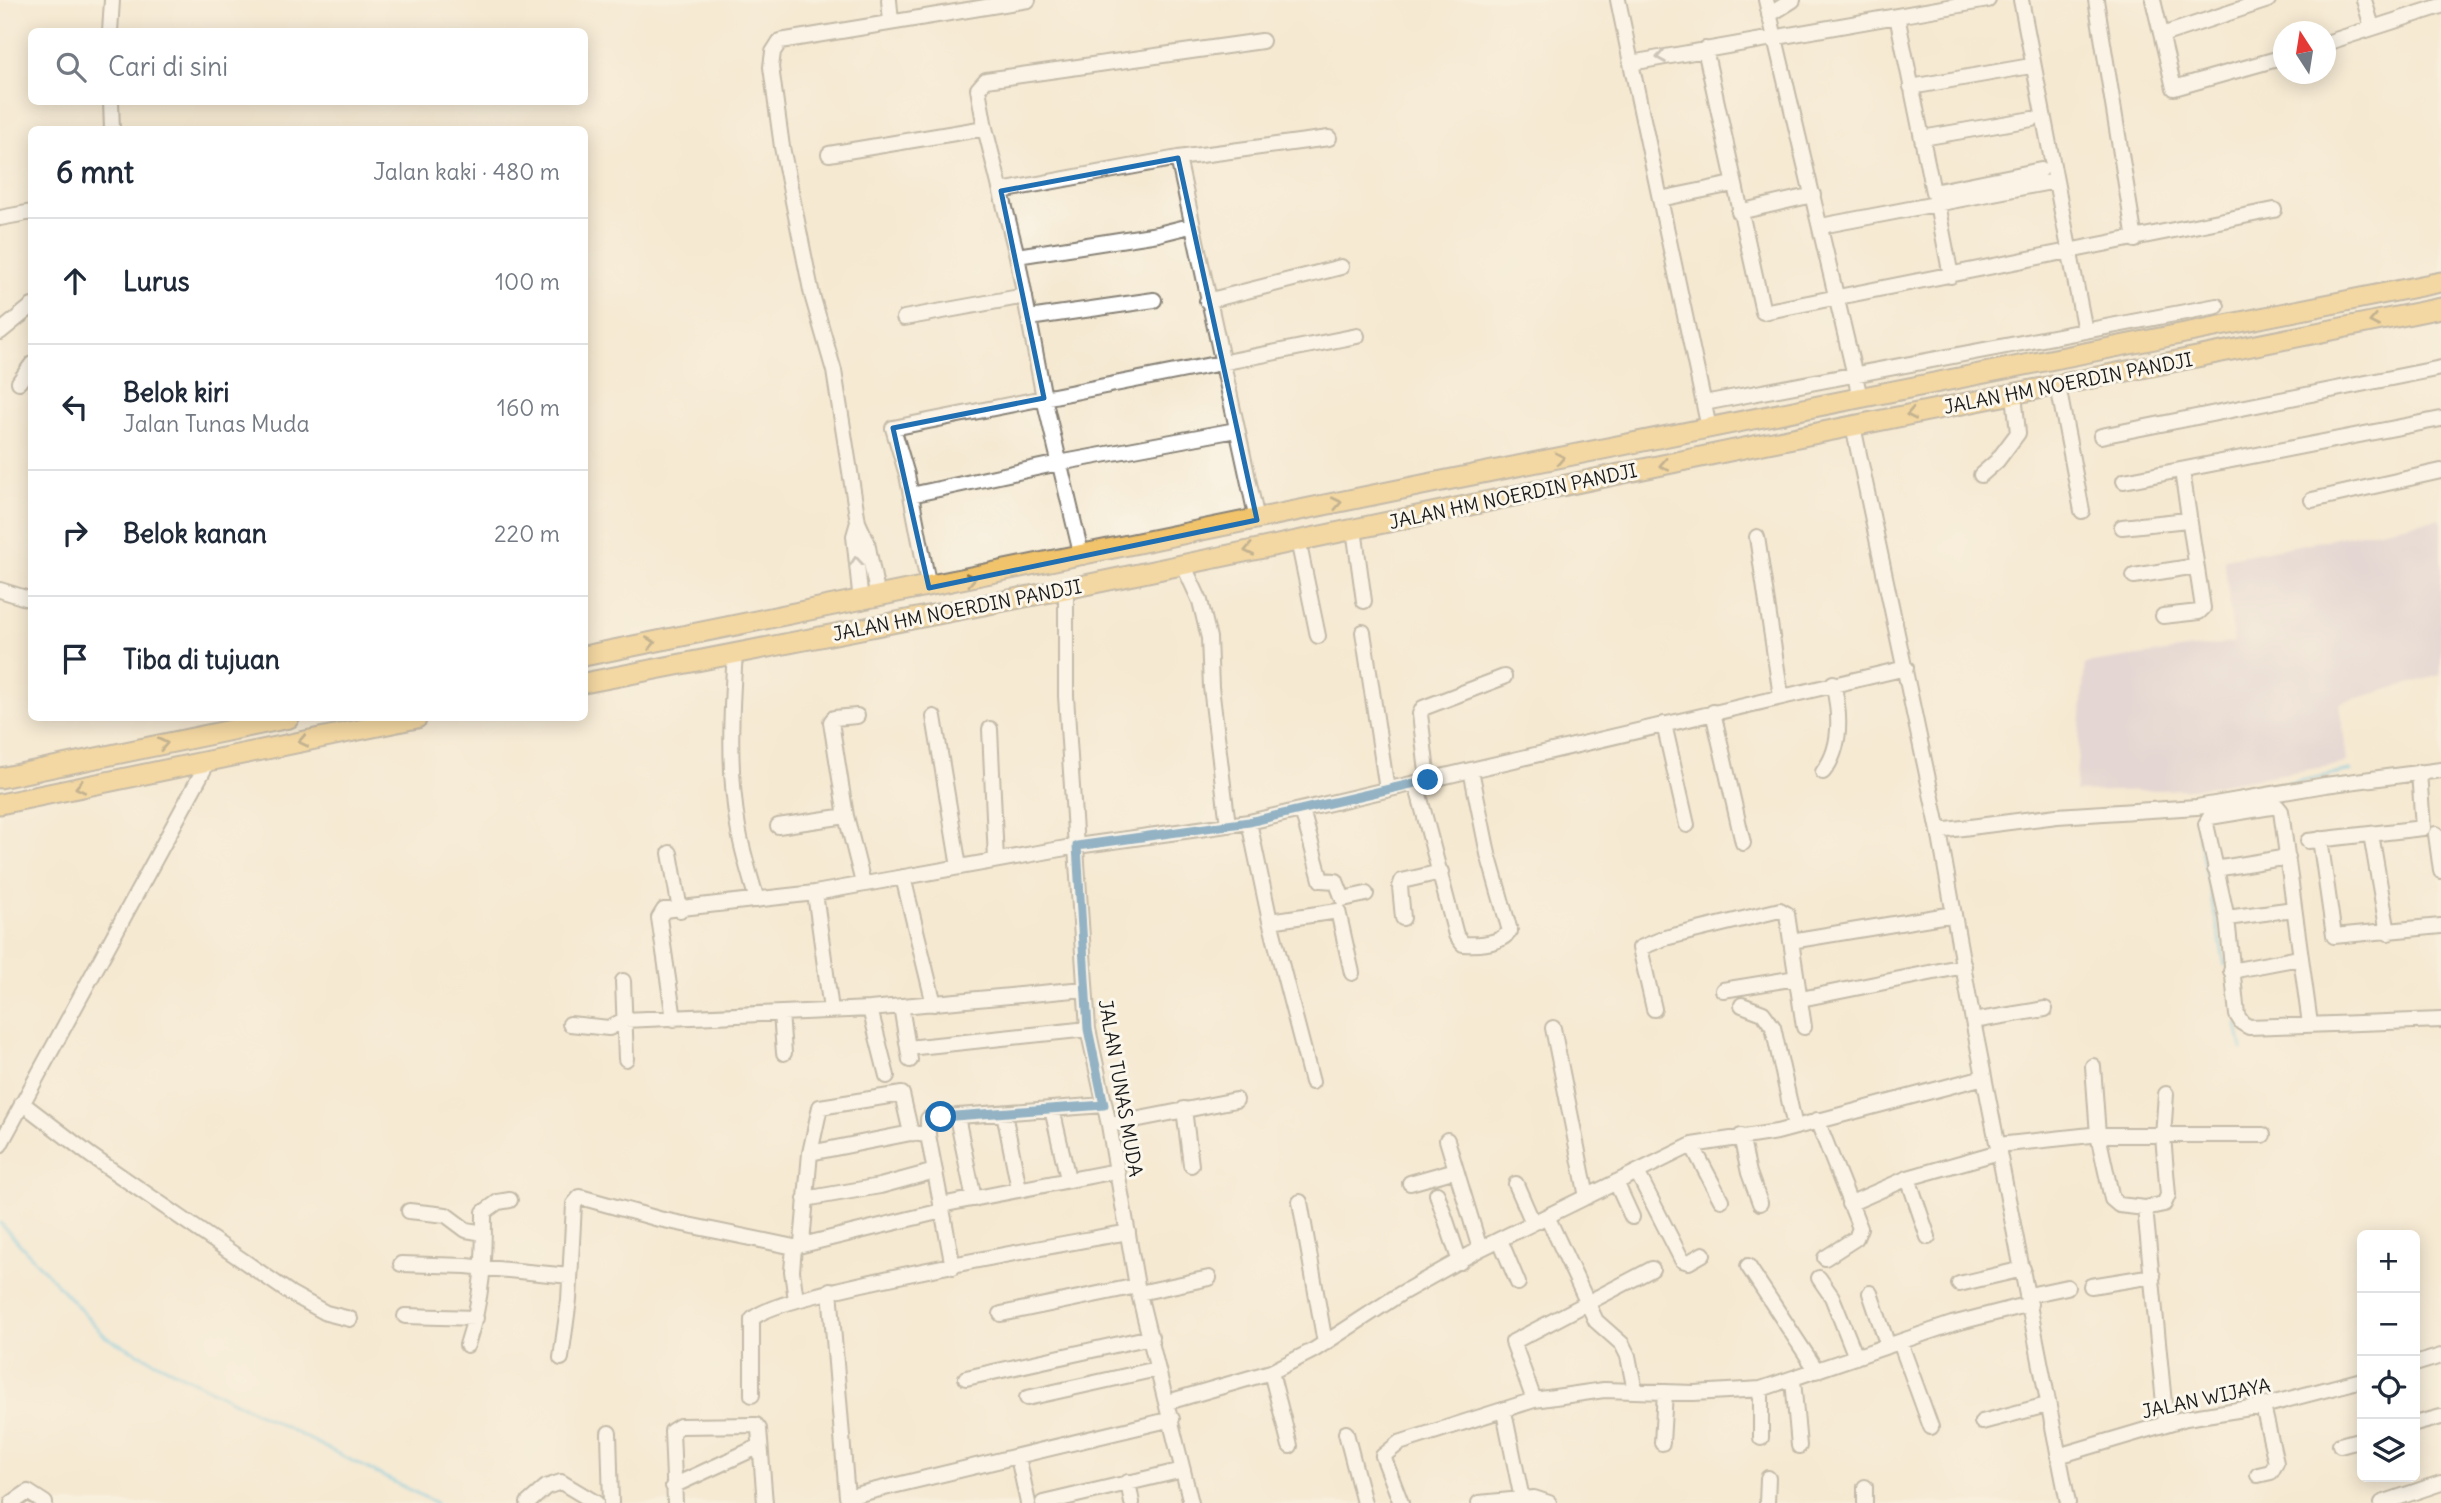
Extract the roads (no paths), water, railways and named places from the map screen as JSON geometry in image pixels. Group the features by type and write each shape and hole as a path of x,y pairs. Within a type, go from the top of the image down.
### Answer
{"main road":[{"name":"JALAN HM NOERDIN PANDJI","path":"588,655 2441,282"},
{"name":"JALAN HM NOERDIN PANDJI","path":"588,682 1066,589 1853,426 2441,308"},
{"path":"1707,429 1716,439 1713,455"},
{"path":"0,778 272,721"},
{"path":"0,804 402,721"}],"street":[{"path":"110,28 112,0"},
{"path":"888,0 891,22"},
{"path":"870,600 854,536 858,522 834,370 809,281 782,147 771,67 773,52 780,41 1028,0"},
{"path":"1618,0 1704,403 1707,429"},
{"path":"1793,0 1768,7 1777,36 1860,397"},
{"path":"1631,62 1897,16 1942,4 1988,0"},
{"path":"2021,0 2085,331"},
{"path":"2096,0 2135,240"},
{"path":"2153,0 2175,88 2273,60"},
{"path":"2162,35 2268,0"},
{"path":"2364,0 2372,27"},
{"path":"2336,40 2441,6"},
{"path":"1897,16 1933,192 2041,170"},
{"path":"1082,557 1044,398 1017,256 978,89 986,80 1262,41"},
{"path":"1705,50 1763,312 2070,253 2274,210"},
{"path":"1912,87 2025,67"},
{"path":"111,105 112,126"},
{"path":"1922,138 2032,119"},
{"path":"829,154 985,128"},
{"path":"1001,191 1178,158 1329,138"},
{"path":"1178,158 1190,226 1257,520"},
{"path":"1821,226 2056,181"},
{"path":"1660,200 1733,184"},
{"path":"1739,212 1813,195"},
{"path":"1937,204 1951,276"},
{"path":"0,218 28,213"},
{"path":"1017,256 1190,226"},
{"path":"1207,301 1341,267"},
{"path":"904,318 1025,296"},
{"path":"1029,318 1154,300"},
{"path":"1704,403 2211,307 2209,329"},
{"path":"0,332 28,309"},
{"path":"929,588 911,495 893,428 1357,335"},
{"path":"2101,436 2441,368"},
{"path":"19,382 28,370"},
{"path":"2058,386 2082,511"},
{"path":"1981,475 1997,461 2018,433 2014,394"},
{"path":"2124,481 2441,419"},
{"path":"1853,426 1906,668 2068,1503"},
{"path":"911,495 1059,463 1236,430"},
{"path":"2163,616 2203,609 2187,520 2182,471"},
{"path":"2312,500 2441,471"},
{"path":"2122,527 2187,520"},
{"path":"1354,529 1364,601"},
{"path":"1757,537 1781,696"},
{"path":"1298,540 1318,636"},
{"path":"1182,564 1200,601 1209,638 1210,687 1228,825"},
{"path":"2134,576 2196,566"},
{"name":"JALAN TUNAS MUDA","path":"1066,589 1066,696 1088,1029 1109,1125 1138,1289 1191,1503"},
{"path":"0,590 28,599"},
{"path":"1363,632 1387,790"},
{"path":"735,653 730,727 738,826 757,900"},
{"path":"674,1019 659,915 664,910 815,893 1077,846 1249,822 1906,668"},
{"path":"1471,770 1488,854 1505,908 1508,934 1476,945 1463,944 1457,935 1441,872 1422,781 1420,713 1423,709 1504,677"},
{"path":"1824,772 1832,761 1838,736 1839,706 1833,683"},
{"path":"1713,712 1743,843"},
{"path":"857,716 834,718 831,722 846,816 863,883"},
{"path":"934,717 959,867"},
{"path":"1664,724 1687,825"},
{"path":"990,729 996,860"},
{"path":"0,1145 209,760"},
{"path":"1938,831 2057,816 2197,807 2441,770"},
{"path":"2419,772 2441,871"},
{"path":"2310,1024 2279,807 2223,814 2206,821 2227,918 2237,1015 2245,1026 2441,1020"},
{"path":"1302,810 1321,880 1336,881 1343,899 1366,894"},
{"path":"778,826 846,816"},
{"path":"1249,822 1270,921 1312,1082"},
{"path":"2433,832 2371,834 2314,840 2332,933 2340,937 2441,926"},
{"path":"2371,834 2388,933"},
{"path":"670,853 680,910"},
{"path":"2216,869 2288,857"},
{"path":"1403,918 1400,887 1402,881 1441,872"},
{"path":"904,877 934,1004"},
{"path":"815,893 831,1010"},
{"path":"2227,918 2294,909"},
{"path":"1654,1009 1640,952 1642,946 1780,910 1787,914 1804,1027"},
{"path":"1270,921 1338,911 1352,973"},
{"path":"1791,941 1954,914"},
{"path":"2231,971 2299,958"},
{"path":"1801,999 1964,966"},
{"path":"1723,990 1796,978"},
{"path":"623,981 626,1059"},
{"path":"570,1024 609,1028 624,1020 870,1009 1084,989"},
{"path":"1742,1005 1763,1013 1773,1027 1796,1127"},
{"path":"901,1006 909,1054 1088,1029"},
{"path":"870,1009 887,1076"},
{"path":"1973,1021 2045,1009"},
{"path":"782,1013 784,1053"},
{"path":"1553,1028 1587,1197"},
{"path":"2094,1066 2098,1135 2112,1199 2119,1205 2145,1208 2164,1204 2168,1195 2163,1136 2166,1094"},
{"path":"1168,1402 1271,1372 1325,1343 1400,1294 1480,1249 1692,1144 1796,1127 1984,1077"},
{"path":"796,1300 792,1271 810,1153 820,1107 902,1094 911,1133"},
{"path":"1109,1125 1236,1100"},
{"path":"22,1103 90,1155 290,1293 326,1313 350,1319"},
{"path":"953,1267 928,1135 929,1119 1104,1105"},
{"path":"1052,1109 1068,1179"},
{"path":"1184,1109 1191,1165"},
{"path":"1004,1113 1019,1189"},
{"path":"957,1117 974,1199"},
{"path":"1817,1121 1849,1203 1858,1219 1859,1236 1825,1258"},
{"path":"810,1153 911,1133 928,1135"},
{"path":"1849,1203 1908,1178 1999,1148 2098,1135 2263,1135"},
{"path":"1741,1136 1749,1174 1760,1203"},
{"path":"1447,1140 1480,1249"},
{"path":"1692,1144 1721,1200"},
{"path":"1410,1183 1456,1170"},
{"path":"805,1199 880,1186 935,1171"},
{"path":"561,1358 574,1204 583,1196 659,1219 798,1245 974,1199 1116,1171"},
{"path":"1637,1172 1682,1260 1689,1262 1703,1254"},
{"path":"1908,1178 1928,1237"},
{"path":"1616,1182 1632,1217"},
{"path":"1516,1184 1533,1223"},
{"path":"1437,1194 1460,1262"},
{"path":"467,1345 476,1318 485,1269 484,1233 487,1208 510,1200"},
{"path":"1300,1202 1325,1343"},
{"path":"2145,1208 2166,1424"},
{"path":"410,1211 446,1215 466,1230 484,1233"},
{"path":"1548,1216 1596,1321 1622,1344 1628,1356 1635,1391"},
{"path":"752,1395 752,1320 761,1310 830,1290 1128,1232"},
{"path":"1500,1240 1518,1283"},
{"path":"401,1264 570,1276"},
{"path":"1748,1266 1817,1371"},
{"path":"1534,1400 1513,1342 1652,1269"},
{"path":"1959,1284 2023,1269"},
{"path":"2091,1286 2153,1276"},
{"path":"1001,1314 1209,1278"},
{"path":"1819,1278 1832,1297 1856,1357"},
{"path":"1401,1503 1383,1462 1387,1449 1451,1426 1504,1412 1534,1400 1604,1390 1665,1392 1760,1389 2067,1287"},
{"path":"830,1290 847,1497 870,1497 1172,1419"},
{"path":"1870,1293 1931,1427"},
{"path":"405,1316 476,1318"},
{"path":"965,1378 1151,1337"},
{"path":"2420,1362 2441,1356"},
{"path":"1027,1398 1157,1368"},
{"path":"1271,1372 1290,1447"},
{"path":"1793,1380 1798,1446"},
{"name":"JALAN WIJAYA","path":"2058,1456 2166,1424 2263,1406 2357,1381"},
{"path":"1760,1389 1760,1438"},
{"path":"1662,1443 1665,1392"},
{"path":"1982,1422 2047,1405"},
{"path":"2258,1475 2271,1472 2276,1463 2263,1406"},
{"path":"1504,1412 1522,1499"},
{"path":"2420,1423 2441,1417"},
{"path":"675,1503 672,1431 676,1427 757,1426 763,1502"},
{"path":"609,1433 611,1503"},
{"path":"1346,1433 1364,1503"},
{"path":"2340,1445 2357,1440"},
{"path":"673,1486 760,1446"},
{"path":"1018,1457 1028,1503"},
{"path":"1043,1503 1078,1499 1128,1482 1183,1470"},
{"path":"1767,1503 1768,1478"},
{"path":"528,1503 547,1487 561,1482 596,1503"},
{"path":"1128,1482 1132,1503"},
{"path":"2382,1503 2414,1497 2441,1483"},
{"path":"1865,1487 1865,1503"},
{"path":"12,1503 28,1492 45,1503"},
{"path":"1479,1503 1535,1497 1549,1503"}],"waterway":[{"path":"2250,791 2351,771"},
{"path":"2196,822 2225,965"},
{"path":"2237,1024 2242,1049"},
{"path":"0,1223 106,1337 436,1503"}]}
